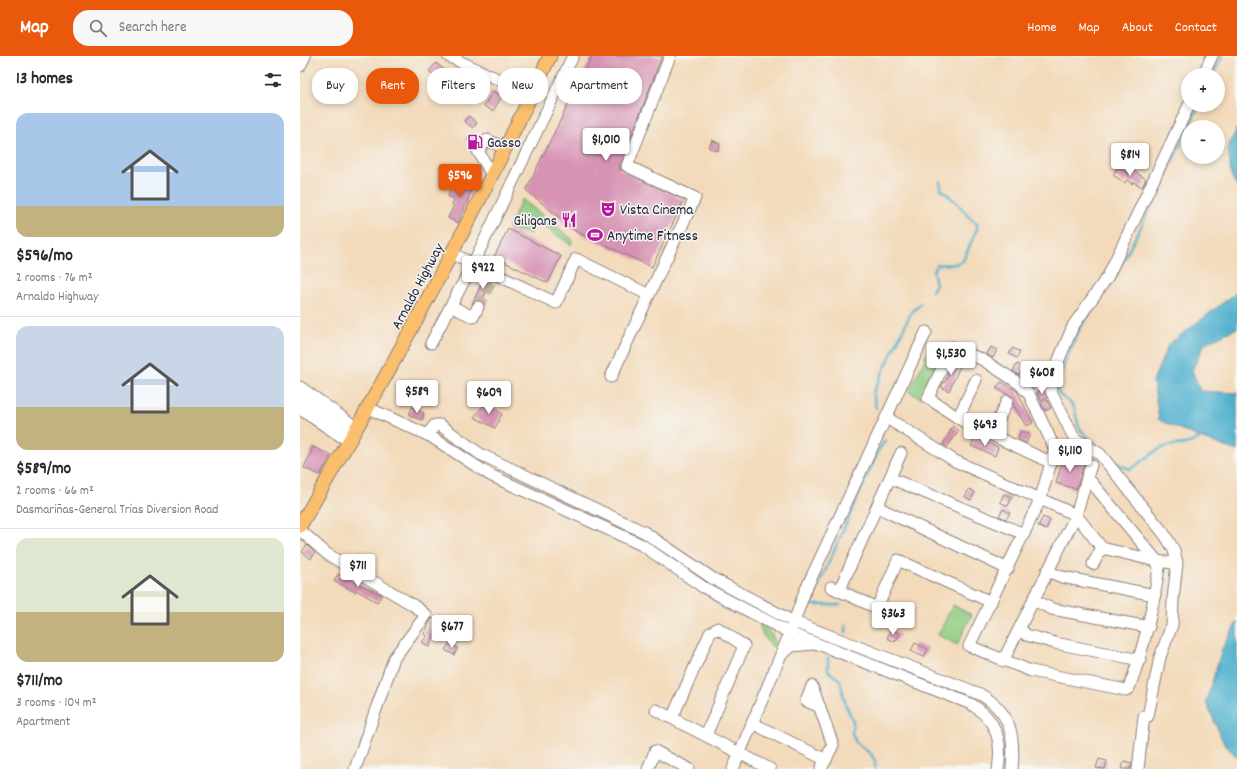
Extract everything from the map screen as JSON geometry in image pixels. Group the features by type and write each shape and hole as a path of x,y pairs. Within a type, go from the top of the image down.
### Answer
{"main road":[{"name":"Arnaldo Highway","path":"544,68 550,56"},
{"name":"Arnaldo Highway","path":"300,526 353,435 452,254 527,104"}],"street":[{"path":"300,66 305,56"},
{"path":"448,56 498,79"},
{"path":"431,343 473,264 573,56"},
{"path":"611,377 695,198 627,166 670,56"},
{"path":"1206,68 1212,56"},
{"path":"1138,769 1144,716 1148,716 1160,657 1172,625 1177,563 1174,550 1165,535 1100,454 1074,438 1051,391 1050,381 1073,326 1108,276 1186,112"},
{"path":"492,174 478,152 487,140 505,148"},
{"path":"452,254 473,264 493,277 556,303 576,260 649,296"},
{"path":"451,306 473,317 478,307"},
{"path":"733,769 790,634 803,598 926,332"},
{"path":"1052,463 958,418 928,398 952,347 983,360 1020,384 1029,394 1055,449 1052,463 1040,500 969,646 1031,671 1126,690 1129,688 1140,660 1155,595 1159,568 1157,561 1087,477"},
{"path":"958,418 976,380"},
{"path":"300,387 353,435"},
{"path":"300,399 353,435"},
{"path":"992,434 1007,401"},
{"path":"368,408 427,435 490,475 642,545 692,581 790,634 963,699 980,709 988,716 997,732 1000,748 998,769"},
{"path":"300,409 353,435"},
{"path":"887,418 955,462 1076,516 1102,548 1172,563"},
{"path":"427,435 434,426 440,424 480,454 644,532 712,578 778,614 816,631 971,690 991,701 999,709 1010,728 1013,750 1012,769"},
{"path":"901,453 877,507 835,589 877,608 898,560 991,602"},
{"path":"1003,661 1076,516 1090,465"},
{"path":"890,478 1024,534"},
{"path":"877,507 1008,568"},
{"path":"300,530 327,554 413,605 426,615 394,658 355,769"},
{"path":"1093,564 1102,548"},
{"path":"1047,571 1062,577 1155,595"},
{"path":"744,610 757,614 784,614 793,609 803,598"},
{"path":"803,598 805,618 816,631"},
{"path":"1034,600 1052,609 1148,627"},
{"path":"762,619 778,634 781,655"},
{"path":"672,718 710,633 718,628 744,646 706,735"},
{"path":"1020,628 1026,635 1140,660"},
{"path":"781,655 792,646 817,644"},
{"path":"752,723 824,764 833,744 820,707"},
{"path":"656,710 740,752 770,769"},
{"path":"648,769 655,751 689,769"}],"green space":[{"path":"522,199 573,240 571,245 532,218 530,234 508,229"},
{"path":"931,346 943,351 922,398 909,392"},
{"path":"953,605 972,615 957,645 938,635"},
{"path":"759,621 775,640 776,649 769,644 764,637"}],"water":[{"path":"1237,128 1237,187 1231,175 1228,147"},
{"path":"1237,292 1237,328 1205,343 1192,370 1200,391 1237,393 1237,451 1203,439 1159,420 1153,381 1168,345"},
{"path":"1237,622 1237,757 1224,744 1206,702 1222,649"}],"building":[{"path":"592,56 662,56 619,169 684,200 652,267 577,232 526,190 568,104 642,104 642,68 586,68"},
{"path":"436,63 442,68 432,68"},
{"path":"493,91 498,94 498,103 493,111 484,106 485,104 490,104 490,96"},
{"path":"469,116 477,123 473,128 464,121"},
{"path":"472,134 478,140 473,146 467,140"},
{"path":"712,140 720,144 718,151 709,148"},
{"path":"1118,167 1129,174 1132,170 1146,179 1142,187 1133,182 1132,184 1127,180 1125,183 1113,175"},
{"path":"460,177 474,184 458,223 448,218 454,206 452,205 454,199 448,196 451,190 453,191"},
{"path":"508,229 561,256 548,283 494,257"},
{"path":"485,277 492,280 482,301 477,300 472,304"},
{"path":"991,347 997,350 993,358 987,354"},
{"path":"1013,348 1020,352 1017,358 1009,354"},
{"path":"954,361 961,364 949,391 941,387 945,382"},
{"path":"1017,364 1023,368 1019,375 1013,371"},
{"path":"1001,382 1017,391 1033,423 1026,426 1013,404 1012,397 996,388"},
{"path":"1044,389 1047,398 1041,401 1037,392"},
{"path":"425,392 428,399 418,402 416,395"},
{"path":"1047,400 1051,408 1045,411 1041,403"},
{"path":"486,402 502,414 495,428 474,417"},
{"path":"412,407 424,413 422,420 409,415"},
{"path":"953,426 959,431 947,447 943,444"},
{"path":"1021,431 1030,435 1026,443 1018,439"},
{"path":"975,438 998,447 995,456 971,446"},
{"path":"313,447 331,455 320,475 304,468"},
{"path":"1064,455 1071,457 1071,460 1084,464 1076,489 1056,483"},
{"path":"969,489 975,492 971,500 965,497"},
{"path":"1004,494 1012,497 1008,506 1000,502"},
{"path":"1003,509 1010,513 1006,519 999,516"},
{"path":"1043,517 1050,520 1046,530 1038,526"},
{"path":"307,545 315,553 311,559 302,552"},
{"path":"338,574 382,595 377,602 356,590 355,592 334,581"},
{"path":"432,618 440,621 429,647 422,642 427,636 424,634"},
{"path":"891,629 900,634 895,642 887,638"},
{"path":"915,643 928,649 924,657 911,651"},
{"path":"449,644 458,648 454,655 445,650"},
{"path":"1099,759 1107,761 1105,769 1096,768"},
{"path":"1124,761 1132,763 1130,769 1122,769"}],"waterway":[{"path":"1216,68 1222,56"},
{"path":"1192,120 1196,112"},
{"path":"1101,449 1081,430 1073,406 1058,393 1056,383 1080,328 1112,282 1141,227 1181,144"},
{"path":"932,291 936,284 933,271 937,265 955,264 963,261 977,229 977,223 941,189 940,181"},
{"path":"876,408 873,393 911,313 921,303"},
{"path":"1107,454 1120,465 1130,469 1159,449 1190,443 1201,436"},
{"path":"840,605 810,605 879,449 886,440"},
{"path":"846,624 846,632"},
{"path":"828,658 828,671 840,680 845,703 853,721 852,733 856,743 871,754 875,761 875,769"}],"tunnel":[{"path":"478,307 492,280"}],"place":[{"name":"Gasso","path":"475,142"},
{"name":"Vista Cinema","path":"608,209"},
{"name":"Giligans","path":"569,220"},
{"name":"Anytime Fitness","path":"595,235"}]}
